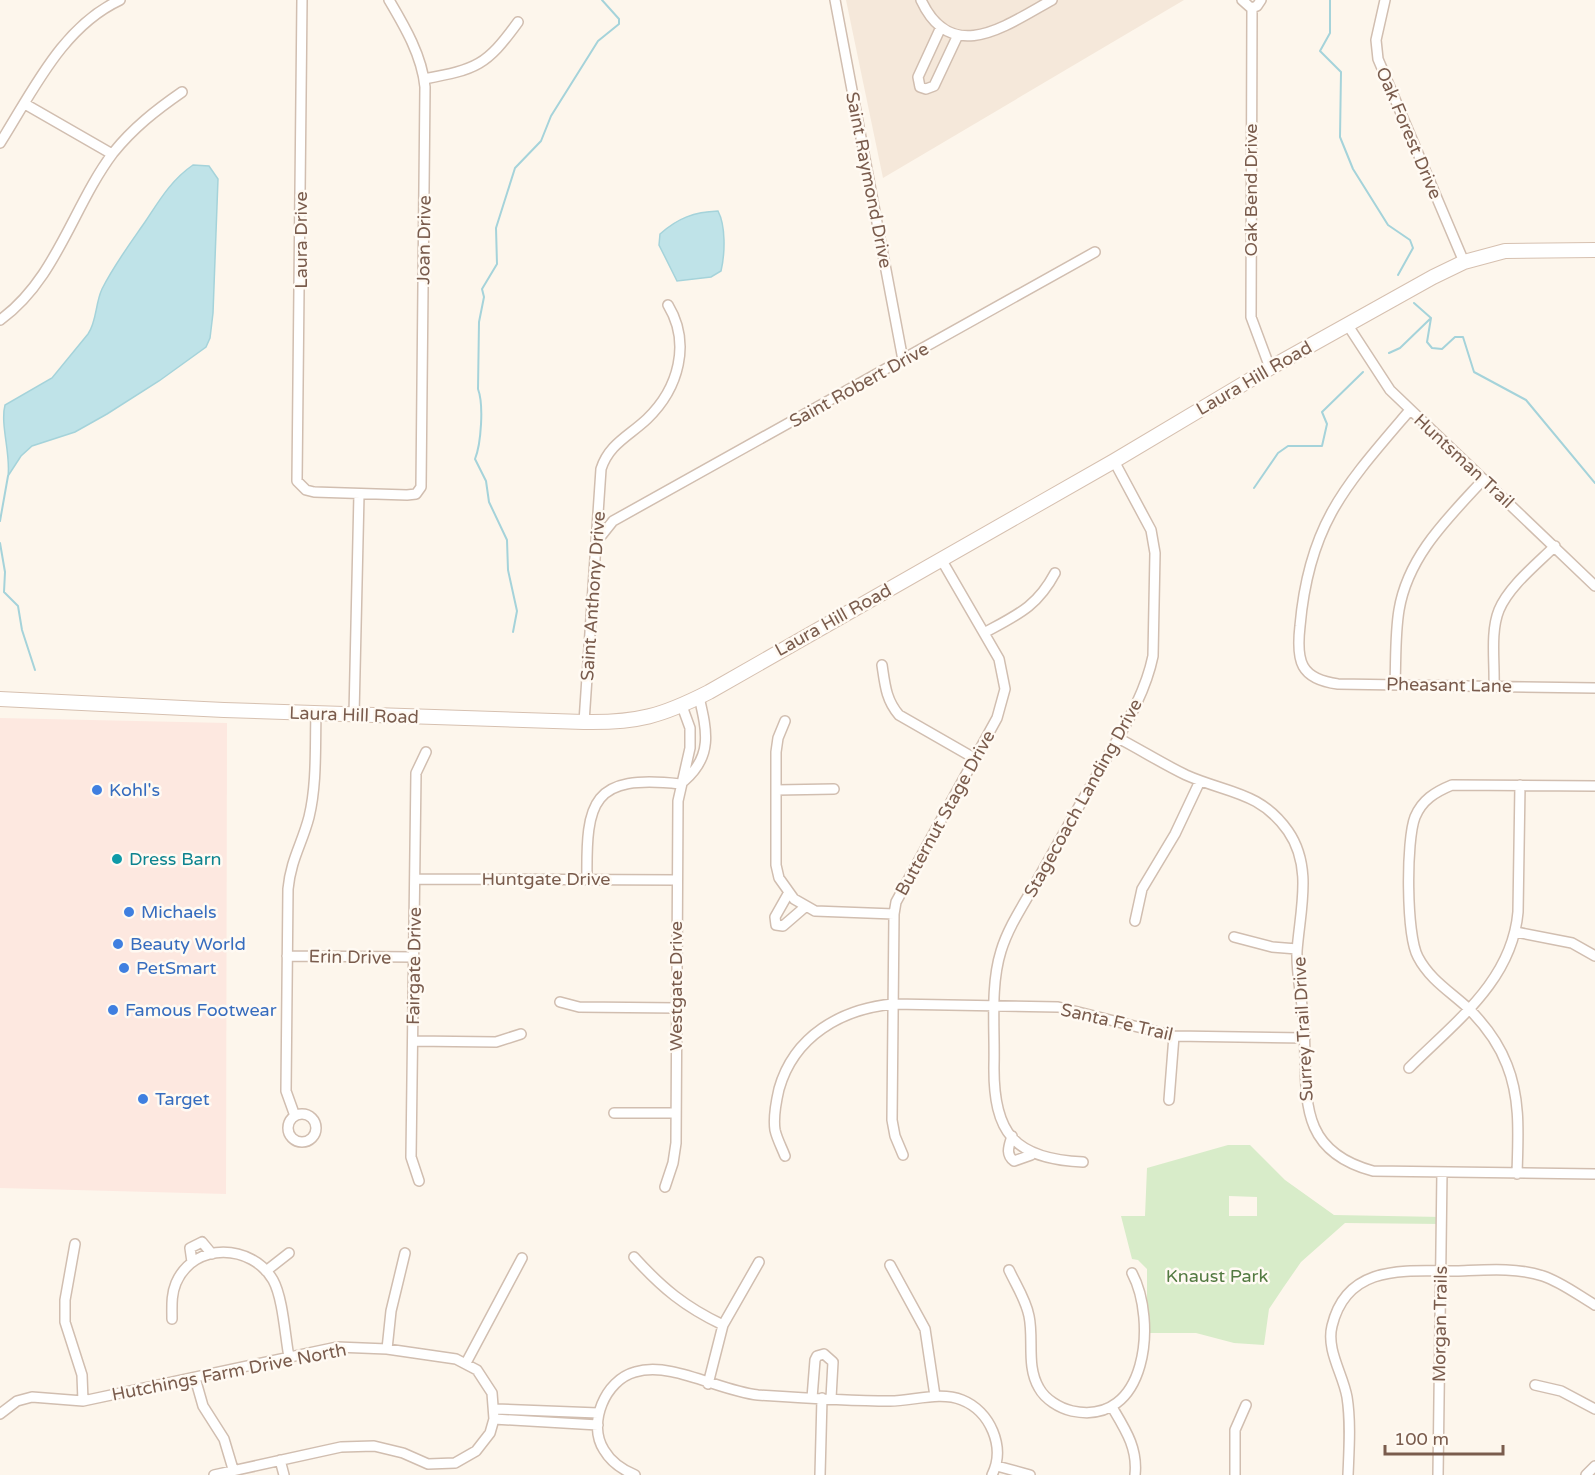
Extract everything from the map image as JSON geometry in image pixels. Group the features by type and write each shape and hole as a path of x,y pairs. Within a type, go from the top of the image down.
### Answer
{"main road":[{"name":"Laura Hill Road","path":"0,699 354,715 619,723 640,720 682,706 699,697 1114,461 1347,324 1464,261 1520,250 1595,250"}],"street":[{"path":"0,143 72,36 102,4 120,0"},
{"name":"Laura Drive","path":"302,0 297,481 306,490 358,494"},
{"name":"Joan Drive","path":"358,494 411,495 421,487 424,79 407,30 389,0"},
{"name":"Saint Raymond Drive","path":"835,0 903,360"},
{"path":"921,0 930,16 941,27 958,35 971,36 991,33 1052,0"},
{"path":"1242,0 1245,5 1252,8 1257,6 1261,0"},
{"name":"Oak Forest Drive","path":"1385,0 1376,40 1378,59 1464,261"},
{"name":"Oak Bend Drive","path":"1252,8 1251,317 1270,368"},
{"path":"424,79 463,72 482,63 504,42 518,21"},
{"path":"941,27 918,77 920,87 926,89 934,86 958,35"},
{"path":"0,320 19,307 45,271 112,154 149,115 182,92"},
{"path":"25,104 112,154"},
{"name":"Saint Robert Drive","path":"597,541 603,530 622,516 1095,252"},
{"name":"Saint Anthony Drive","path":"584,722 601,469 610,450 655,411 673,381 681,348 680,331 668,305"},
{"name":"Huntsman Trail","path":"1347,324 1381,378 1410,410 1595,586"},
{"name":"Pheasant Lane","path":"1410,410 1350,480 1315,544 1303,591 1299,635 1299,656 1306,672 1319,681 1338,684 1595,688"},
{"name":"Stagecoach Landing Drive","path":"1031,1155 1012,1136 1000,1119 995,1104 996,970 1008,931 1146,686 1153,656 1155,553 1147,520 1114,461"},
{"path":"1395,684 1398,612 1413,568 1443,523 1483,480"},
{"path":"354,715 358,494"},
{"path":"599,498 607,514 614,517 622,516"},
{"path":"1494,686 1495,628 1499,610 1511,592 1555,546"},
{"name":"Butternut Stage Drive","path":"903,1155 895,1136 892,1120 894,914 906,881 997,718 1005,689 999,659 940,559"},
{"path":"984,633 1030,608 1046,589 1055,573"},
{"path":"882,665 886,692 891,705 899,715 974,758"},
{"path":"587,879 587,831 593,808 600,800 628,782 650,781 680,784 700,767 705,751 706,724 699,697"},
{"name":"Westgate Drive","path":"665,1187 675,1155 680,784 689,762 690,748 690,728 682,706"},
{"path":"295,1116 286,1091 290,868 312,804 316,713"},
{"path":"785,721 778,738 776,865 779,878 788,894 805,908 832,914 894,914"},
{"name":"Surrey Trail Drive","path":"1118,738 1200,781 1244,794 1262,804 1275,815 1296,844 1304,880 1297,971 1305,1038 1307,1108 1311,1122 1328,1148 1342,1160 1373,1171 1595,1174"},
{"name":"Fairgate Drive","path":"419,1181 411,1156 416,773 426,752"},
{"path":"1135,921 1142,889 1175,834 1200,781"},
{"path":"1517,1174 1517,1106 1514,1086 1497,1044 1468,1009 1427,971 1412,942 1412,825 1426,800 1437,791 1452,785 1595,786"},
{"path":"1409,1068 1468,1009 1500,972 1516,932 1520,785"},
{"path":"777,790 834,789"},
{"name":"Huntgate Drive","path":"415,879 677,880"},
{"path":"788,894 775,917 776,925 783,926 791,922 805,908"},
{"path":"1516,932 1572,943 1595,956"},
{"path":"1234,937 1272,947 1298,950"},
{"name":"Erin Drive","path":"287,956 414,957"},
{"path":"560,1002 579,1008 677,1008"},
{"name":"Santa Fe Trail","path":"785,1156 776,1130 774,1115 782,1079 796,1052 806,1040 835,1019 871,1006 893,1004 1058,1007 1174,1036 1305,1038"},
{"path":"413,1041 496,1042 521,1034"},
{"path":"1169,1100 1174,1036"},
{"path":"614,1113 675,1113"},
{"name":"Stagecoach Landing Drive","path":"1012,1136 1008,1152 1014,1161 1031,1155 1059,1161 1083,1162"},
{"name":"Morgan Trails","path":"1438,1475 1443,1172"},
{"path":"192,1263 190,1248 195,1244 202,1242 213,1254"},
{"path":"75,1244 65,1300 65,1322 82,1375 83,1401"},
{"path":"172,1319 171,1299 182,1272 192,1263 213,1254 241,1253 258,1262 266,1271 278,1293 289,1357"},
{"path":"266,1271 289,1253"},
{"path":"387,1349 391,1311 405,1253"},
{"path":"634,1257 667,1293 692,1310 723,1326"},
{"path":"214,1475 233,1469 359,1445 388,1449 428,1464 455,1463 483,1444 494,1419 492,1393 484,1379 466,1363 522,1258"},
{"path":"708,1384 723,1326 759,1262"},
{"path":"890,1265 925,1329 935,1396"},
{"path":"1009,1270 1029,1314 1032,1369 1039,1388 1055,1404 1066,1410 1092,1412 1112,1407 1131,1389 1141,1365 1142,1296 1132,1273"},
{"path":"1348,1475 1347,1398 1330,1346 1331,1328 1347,1295 1371,1277 1388,1271 1501,1270 1535,1274 1558,1282 1595,1305"},
{"name":"Hutchings Farm Drive North","path":"0,1414 17,1401 32,1397 83,1401 337,1347 387,1349 446,1357 466,1363"},
{"path":"812,1398 814,1360 817,1356 824,1354 833,1362 827,1398 820,1475"},
{"path":"635,1475 621,1469 603,1449 598,1413 615,1382 635,1371 655,1368 755,1395 912,1401 935,1396 961,1399 980,1410 991,1426 996,1444 995,1470 1030,1475"},
{"path":"195,1378 203,1406 224,1439 233,1469"},
{"path":"1535,1385 1561,1391 1595,1409"},
{"path":"1234,1475 1235,1430 1246,1405"},
{"path":"1112,1407 1132,1442 1137,1462 1135,1475"},
{"path":"495,1409 598,1413"},
{"path":"494,1419 598,1425"},
{"path":"280,1460 284,1475"},
{"path":"1586,1475 1595,1466"}],"shaded area":[{"path":"846,0 1184,0 883,178"},
{"path":"0,718 227,723 226,1194 0,1188"}],"green space":[{"name":"Knaust Park","path":"1228,1145 1250,1145 1285,1180 1334,1215 1442,1217 1442,1224 1345,1223 1301,1262 1269,1309 1264,1345 1234,1343 1196,1333 1147,1333 1147,1269 1138,1260 1132,1259 1121,1216 1145,1216 1147,1168","holes":["1229,1196 1257,1197 1257,1216 1229,1216"]}],"water":[{"path":"193,165 209,166 218,179 213,313 210,338 206,347 159,381 107,414 75,432 32,446 21,456 8,476 5,405 52,378 88,334 93,324 102,289 117,263 166,191"},
{"path":"718,211 724,240 721,271 711,277 677,281 659,245 660,234 687,217"}],"waterway":[{"path":"513,632 517,611 508,570 507,540 489,502 486,481 475,459 481,424 478,389 479,322 484,297 482,289 497,264 496,228 515,168 541,141 551,116 598,41 619,24 619,19 602,0"},
{"path":"1330,0 1330,33 1320,51 1341,72 1340,137 1353,169 1388,225 1410,240 1413,248 1398,275"},
{"path":"1414,303 1431,318 1427,342 1432,348 1442,349 1455,337 1463,337 1474,372 1526,400 1595,483"},
{"path":"1389,353 1400,348 1431,318"},
{"path":"1254,488 1278,453 1288,446 1322,446 1327,424 1322,412 1363,372"},
{"path":"0,521 8,476"},
{"path":"0,543 5,572 4,592 18,606 22,630 35,670"}],"place":[{"name":"Kohl's","path":"97,790"},
{"name":"Dress Barn","path":"117,859"},
{"name":"Michaels","path":"129,912"},
{"name":"Beauty World","path":"118,944"},
{"name":"PetSmart","path":"124,968"},
{"name":"Famous Footwear","path":"113,1010"},
{"name":"Target","path":"143,1099"}]}
